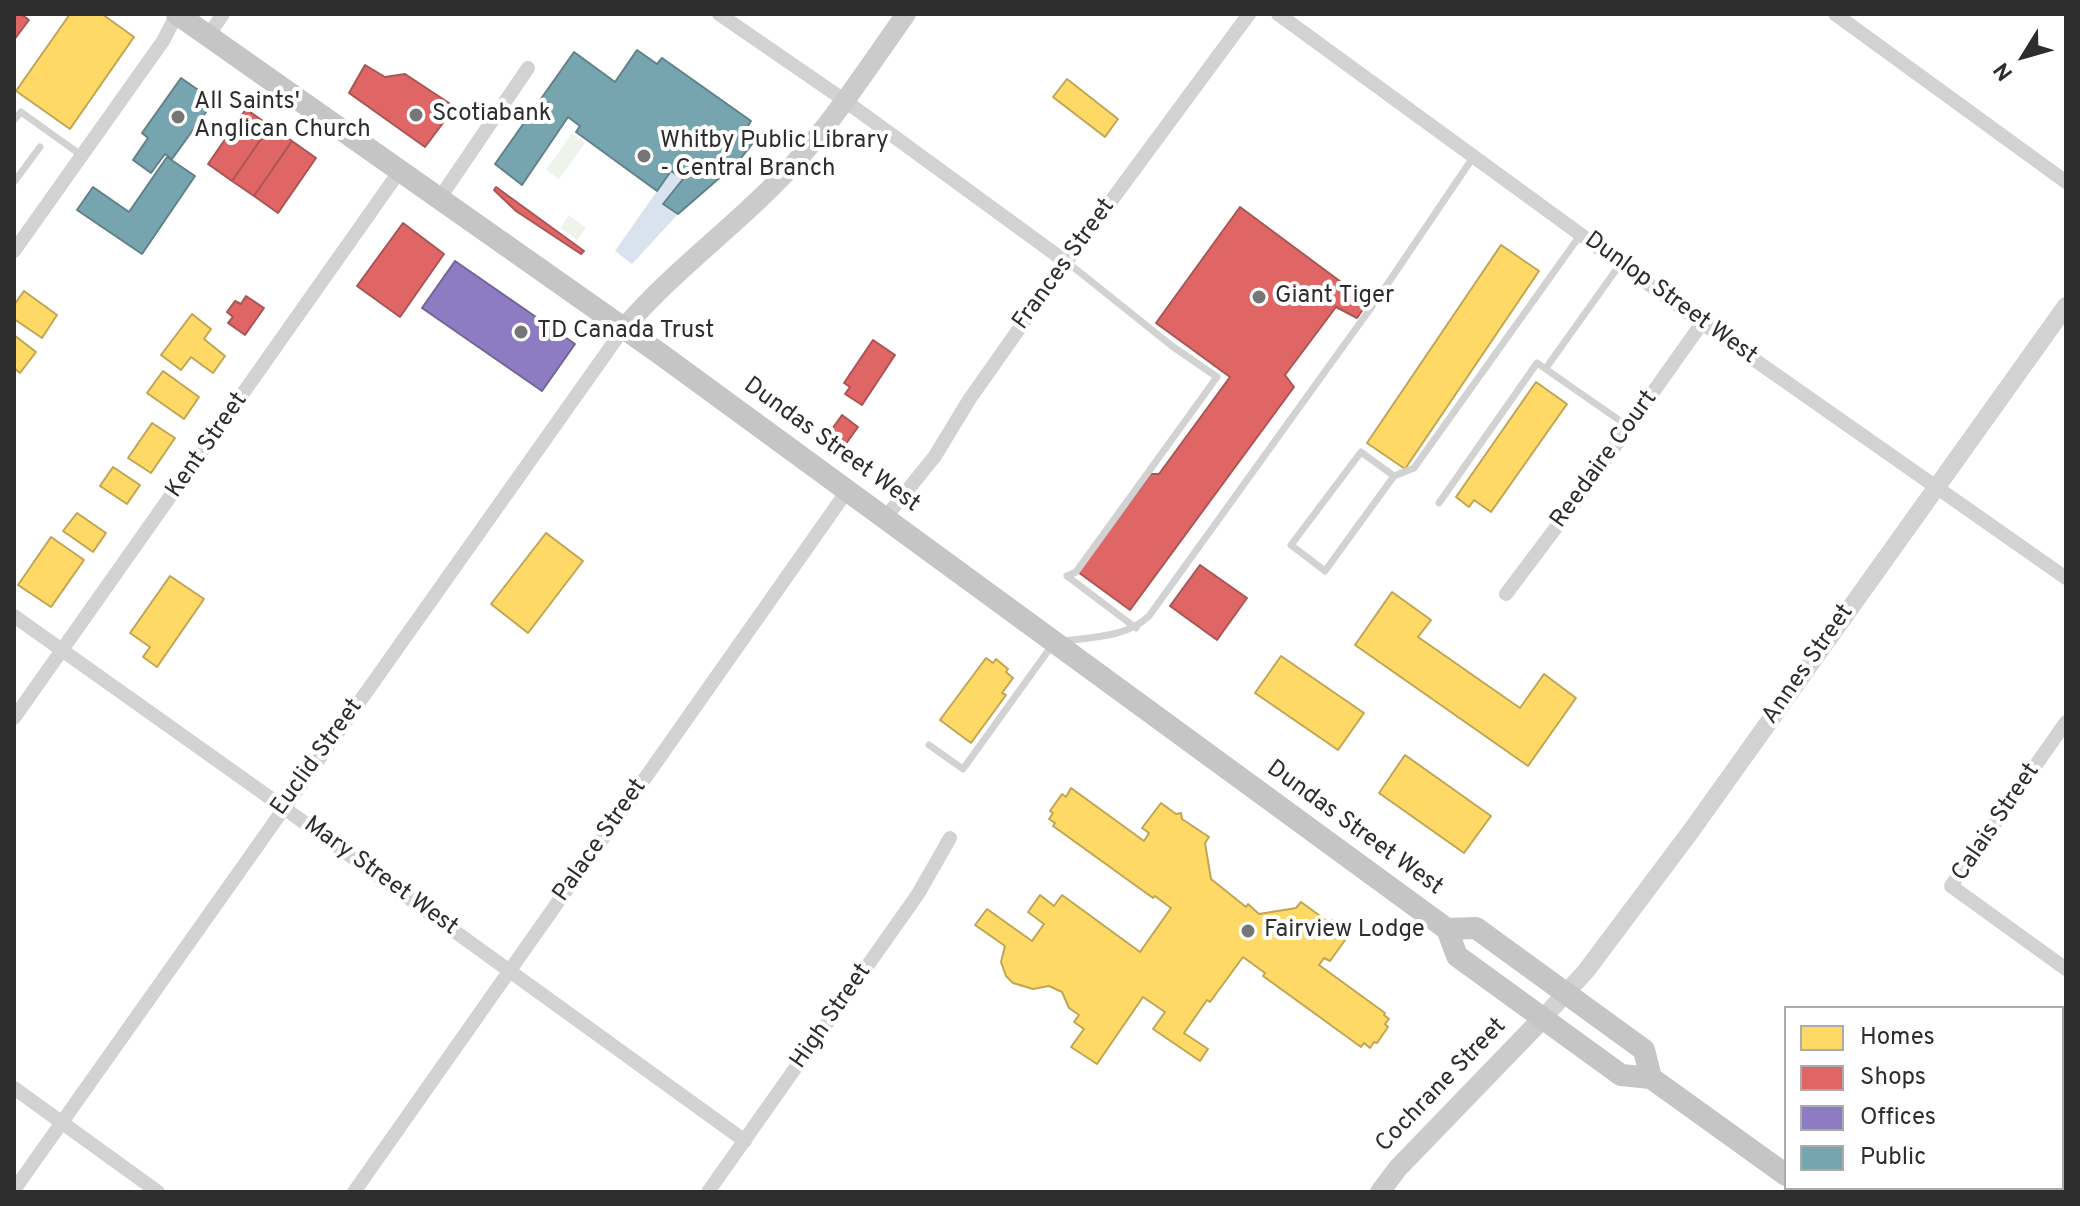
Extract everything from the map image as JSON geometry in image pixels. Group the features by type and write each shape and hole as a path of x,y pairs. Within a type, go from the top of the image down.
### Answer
{"main road":[{"name":"Dundas Street West","path":"177,14 624,328 1447,929 1457,956 1621,1075 1651,1078 1784,1174"},
{"path":"624,328 650,298 731,226 800,157 906,14"},
{"name":"Dundas Street West","path":"1447,929 1476,928 1566,993 1644,1050 1651,1078"},
{"name":"Cochrane Street","path":"1380,1192 1398,1168 1543,1018"}],"street":[{"path":"14,251 163,41 177,14"},
{"path":"208,36 223,14"},
{"path":"719,14 844,100 1066,262"},
{"name":"Frances Street","path":"885,518 935,456 969,400 1066,262 1249,14"},
{"name":"Dunlop Street West","path":"1278,14 1702,323 2066,578"},
{"path":"1835,14 2066,182"},
{"path":"439,199 528,68"},
{"name":"Kent Street","path":"14,718 399,172"},
{"name":"Annes Street","path":"1543,1018 1586,971 1691,831 2066,306"},
{"name":"Reedaire Court","path":"1506,594 1702,323"},
{"name":"Euclid Street","path":"14,1190 624,328"},
{"name":"Palace Street","path":"354,1192 847,491"},
{"name":"Mary Street West","path":"14,616 745,1141"},
{"name":"Calais Street","path":"2066,722 1951,886 2066,969"},
{"name":"High Street","path":"708,1192 918,894 950,838"},
{"path":"14,1088 158,1192"}],"lane":[{"path":"14,120 21,112 81,155"},
{"path":"14,182 40,147"},
{"path":"929,745 963,769 1054,642 1104,636 1136,628 1149,616 1359,323 1474,156"},
{"path":"1394,476 1361,452 1291,545 1325,571 1394,476 1414,468 1581,234"},
{"path":"1066,262 1172,346 1217,377 1076,572 1067,576 1136,628"},
{"path":"1546,368 1621,263"},
{"path":"1439,503 1537,363 1629,427"}],"shaded area":[{"path":"572,133 585,143 559,179 546,170"},
{"path":"671,171 683,179 678,214 632,264 615,251"},
{"path":"569,215 586,228 577,240 560,228"}],"building: Homes":[{"path":"70,14 102,14 134,37 70,129 16,91"},
{"path":"1067,79 1118,119 1105,137 1053,97"},
{"path":"1501,245 1539,271 1405,469 1367,443"},
{"path":"24,291 57,315 42,338 14,319 14,305"},
{"path":"192,314 211,329 204,339 225,356 213,373 191,357 181,370 161,355"},
{"path":"14,335 36,352 20,373 14,368"},
{"path":"163,371 199,397 184,419 147,393"},
{"path":"1536,382 1567,404 1491,512 1474,500 1469,507 1456,497"},
{"path":"152,423 175,438 151,473 128,458"},
{"path":"113,467 140,485 127,504 100,486"},
{"path":"77,513 106,533 93,552 63,531"},
{"path":"546,533 583,561 528,633 491,604"},
{"path":"51,537 84,560 51,607 18,585"},
{"path":"170,576 204,599 157,667 143,657 150,647 130,633"},
{"path":"1392,592 1431,620 1418,637 1520,708 1544,674 1576,698 1528,766 1355,645"},
{"path":"1281,656 1364,713 1338,750 1255,693"},
{"path":"986,658 993,663 996,659 1013,678 1002,693 1006,695 971,743 940,720"},
{"path":"1405,755 1491,816 1464,853 1379,793"},
{"name":"Fairview Lodge","path":"1071,788 1144,841 1149,833 1142,828 1161,803 1176,814 1181,813 1182,819 1209,837 1205,843 1211,879 1259,914 1296,908 1301,902 1327,921 1332,920 1333,926 1348,936 1330,961 1324,958 1319,965 1385,1013 1389,1019 1385,1024 1388,1027 1377,1043 1374,1042 1370,1048 1364,1043 1361,1047 1263,976 1265,973 1243,957 1184,1033 1208,1049 1200,1061 1153,1029 1165,1012 1143,997 1097,1064 1071,1047 1084,1029 1074,1022 1079,1015 1069,1008 1062,992 1049,986 1033,989 1013,983 1006,976 1001,962 1005,946 975,925 987,909 1032,941 1044,924 1028,912 1040,895 1054,906 1062,895 1140,952 1171,908 1053,826 1055,823 1049,819 1053,813 1050,811 1062,794 1066,797"}],"building: Shops":[{"path":"14,14 21,14 29,20 14,40"},
{"path":"365,65 385,77 405,74 455,107 425,147 349,93"},
{"path":"246,109 270,126 232,181 208,164"},
{"path":"270,126 292,141 254,196 232,181"},
{"path":"292,141 316,158 278,213 254,196"},
{"path":"496,187 584,251 581,254 516,211 494,190"},
{"path":"1240,207 1368,302 1357,318 1336,307 1285,375 1294,387 1130,610 1078,572 1151,474 1159,474 1230,377 1156,323"},
{"path":"403,223 444,254 400,317 357,286"},
{"path":"246,296 264,308 245,335 228,323 233,317 227,312 235,301 241,304"},
{"path":"873,340 895,355 862,405 845,394 850,387 844,383"},
{"path":"842,415 858,427 843,448 827,436"},
{"path":"1200,565 1247,598 1217,640 1170,606"},
{"path":"2066,1152 2066,1192 2022,1190 2064,1190"}],"building: Offices":[{"path":"455,261 575,344 542,391 422,308"}],"building: Public":[{"path":"637,50 657,64 662,58 751,121 748,126 760,134 727,176 724,174 678,214 663,204 683,179 671,171 657,191 576,132 580,126 568,117 522,185 495,164 574,52 615,82"},
{"name":"All Saints' Anglican Church","path":"181,78 214,101 172,159 165,154 151,173 133,160 148,138 142,133"},
{"path":"167,157 195,176 142,254 77,210 93,187 129,212"}],"place":[{"name":"Scotiabank","path":"416,115"},
{"name":"All Saints' Anglican Church","path":"178,117"},
{"name":"Whitby Public Library - Central Branch","path":"644,156"},
{"name":"Giant Tiger","path":"1259,297"},
{"name":"TD Canada Trust","path":"521,332"},
{"name":"Fairview Lodge","path":"1248,931"}]}
